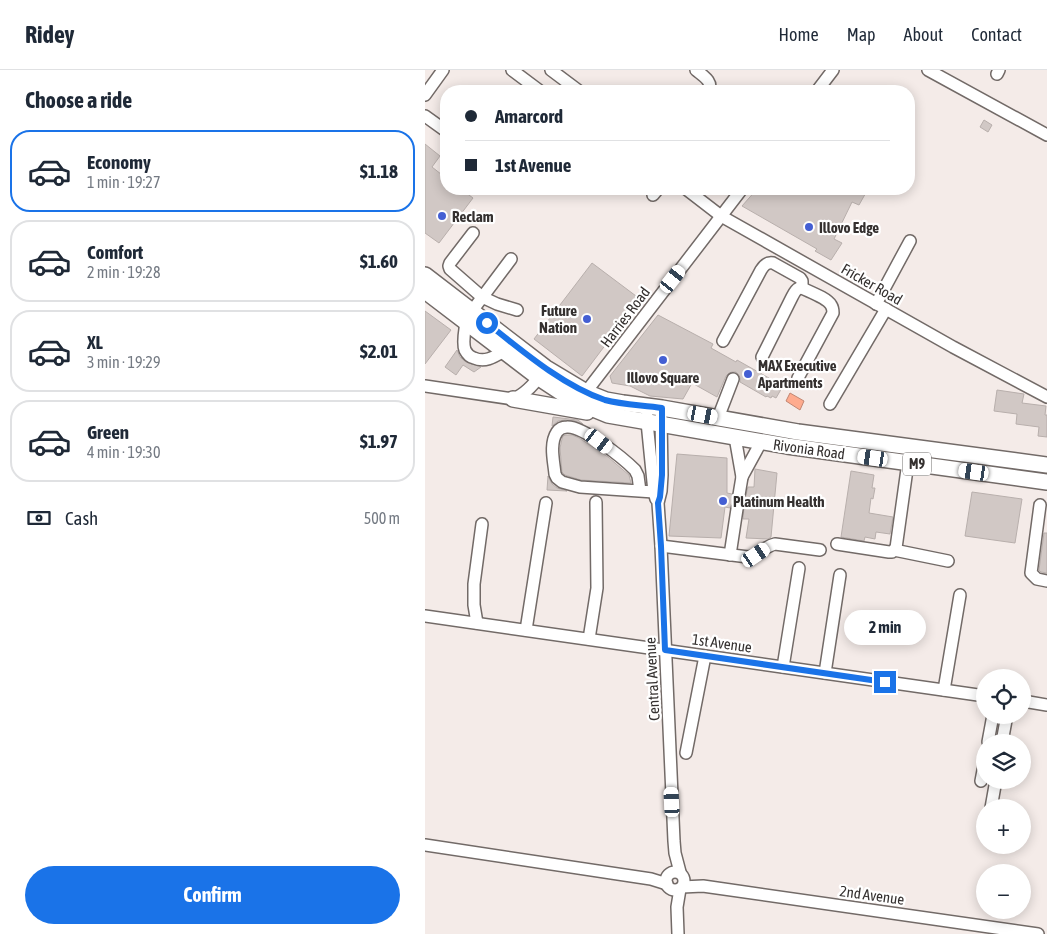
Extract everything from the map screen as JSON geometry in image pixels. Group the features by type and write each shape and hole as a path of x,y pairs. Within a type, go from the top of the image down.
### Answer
{"main road":[{"name":"M9","path":"425,275 504,351 542,373 606,400 623,404 655,407"},
{"name":"M9","path":"425,291 469,317 542,373 574,401 608,415 654,423"},
{"path":"513,399 608,415"},
{"name":"Rivonia Road","path":"655,407 798,432 1047,482"},
{"name":"Rivonia Road","path":"654,423 787,446 1047,465"}],"street":[{"path":"425,95 443,70"},
{"path":"512,70 532,85"},
{"path":"551,70 571,85"},
{"path":"696,70 709,81 711,85"},
{"path":"822,85 833,70"},
{"path":"930,70 1047,135"},
{"path":"425,116 440,127"},
{"name":"Fricker Road","path":"694,195 721,216 953,348 1047,397"},
{"name":"Harries Road","path":"586,392 737,195"},
{"path":"473,233 450,263 450,269 482,297 517,310"},
{"path":"830,404 881,306 910,242"},
{"path":"504,351 495,357 481,360 469,356 464,345 469,317 511,259"},
{"path":"723,341 766,264 769,262 773,263 797,276 802,281 802,288"},
{"path":"818,296 829,277"},
{"path":"798,378 833,313 830,303 802,288"},
{"path":"762,357 795,292 802,288"},
{"path":"425,386 513,399 522,396 542,373"},
{"path":"719,418 733,379"},
{"name":"Central Avenue","path":"655,407 656,498 661,546 679,934"},
{"path":"639,491 638,476 635,470 588,433 566,426 557,432 553,446 555,474 562,482 581,487 639,491 656,498"},
{"path":"735,437 741,477 739,495"},
{"path":"741,477 761,442"},
{"path":"894,550 897,544 909,455"},
{"path":"589,639 597,588 596,502"},
{"path":"526,630 546,503"},
{"path":"1040,505 1031,573 1037,579 1047,580"},
{"path":"730,555 737,509"},
{"path":"477,623 474,605 474,584 482,524"},
{"path":"661,546 750,557 775,544 820,550"},
{"path":"837,544 889,552 894,550 948,561"},
{"path":"783,667 799,568"},
{"path":"825,673 840,575"},
{"path":"944,690 960,595"},
{"name":"1st Avenue","path":"425,616 976,695"},
{"path":"686,753 705,656"},
{"path":"1031,702 1047,704"},
{"name":"2nd Avenue","path":"425,844 651,879 676,881 1037,934"}],"shaded area":[{"path":"790,393 804,401 800,410 786,401"}],"building":[{"path":"984,120 992,125 988,132 980,127"},
{"name":"Reclam","path":"425,144 440,156 432,167 440,173 440,195 469,195 473,198 439,243 425,233"},
{"path":"752,195 865,195 859,205 852,202 834,239 842,243 831,260 815,251 817,249 742,206"},
{"name":"Future Nation","path":"592,263 640,299 582,376 534,339"},
{"path":"425,311 451,330 425,364"},
{"name":"Illovo Square","path":"658,315 713,344 711,348 736,362 737,360 783,386 776,398 772,396 771,398 766,397 740,382 739,375 736,372 729,373 726,376 717,397 692,383 683,399 650,396 630,386 612,383 610,376"},
{"path":"457,350 460,357 466,362 481,367 474,372 463,365 456,375 445,367"},
{"path":"997,390 1024,394 1022,403 1046,406 1047,437 1038,436 1039,427 1016,424 1017,414 994,411"},
{"path":"553,417 578,420 583,424 565,420 558,421 552,426"},
{"path":"563,436 579,438 608,457 629,475 631,483 581,480 565,475 562,472 560,448"},
{"name":"Platinum Health","path":"677,454 727,458 727,493 732,494 732,498 736,502 731,504 730,508 725,507 721,538 669,536"},
{"path":"755,469 777,473 771,537 768,539 746,538 749,519 743,519 744,507 740,502 745,499 748,487 754,487"},
{"path":"851,471 874,475 872,488 875,488 873,499 871,498 869,513 893,517 890,534 876,532 875,539 865,537 864,541 841,537"},
{"path":"548,476 552,484 557,488 567,491 547,490"},
{"path":"972,492 1022,499 1015,543 965,536"},
{"path":"1044,533 1047,533 1047,573 1039,570"}],"place":[{"name":"Reclam","path":"442,216"},
{"name":"Illovo Edge","path":"809,227"},
{"name":"Future Nation","path":"587,319"},
{"name":"Illovo Square","path":"663,360"},
{"name":"MAX Executive Apartments","path":"748,374"},
{"name":"Platinum Health","path":"723,501"}],"route":[{"path":"487,323 545,368 586,392 623,404 662,408 662,475 658,503 665,650 885,682"}]}
